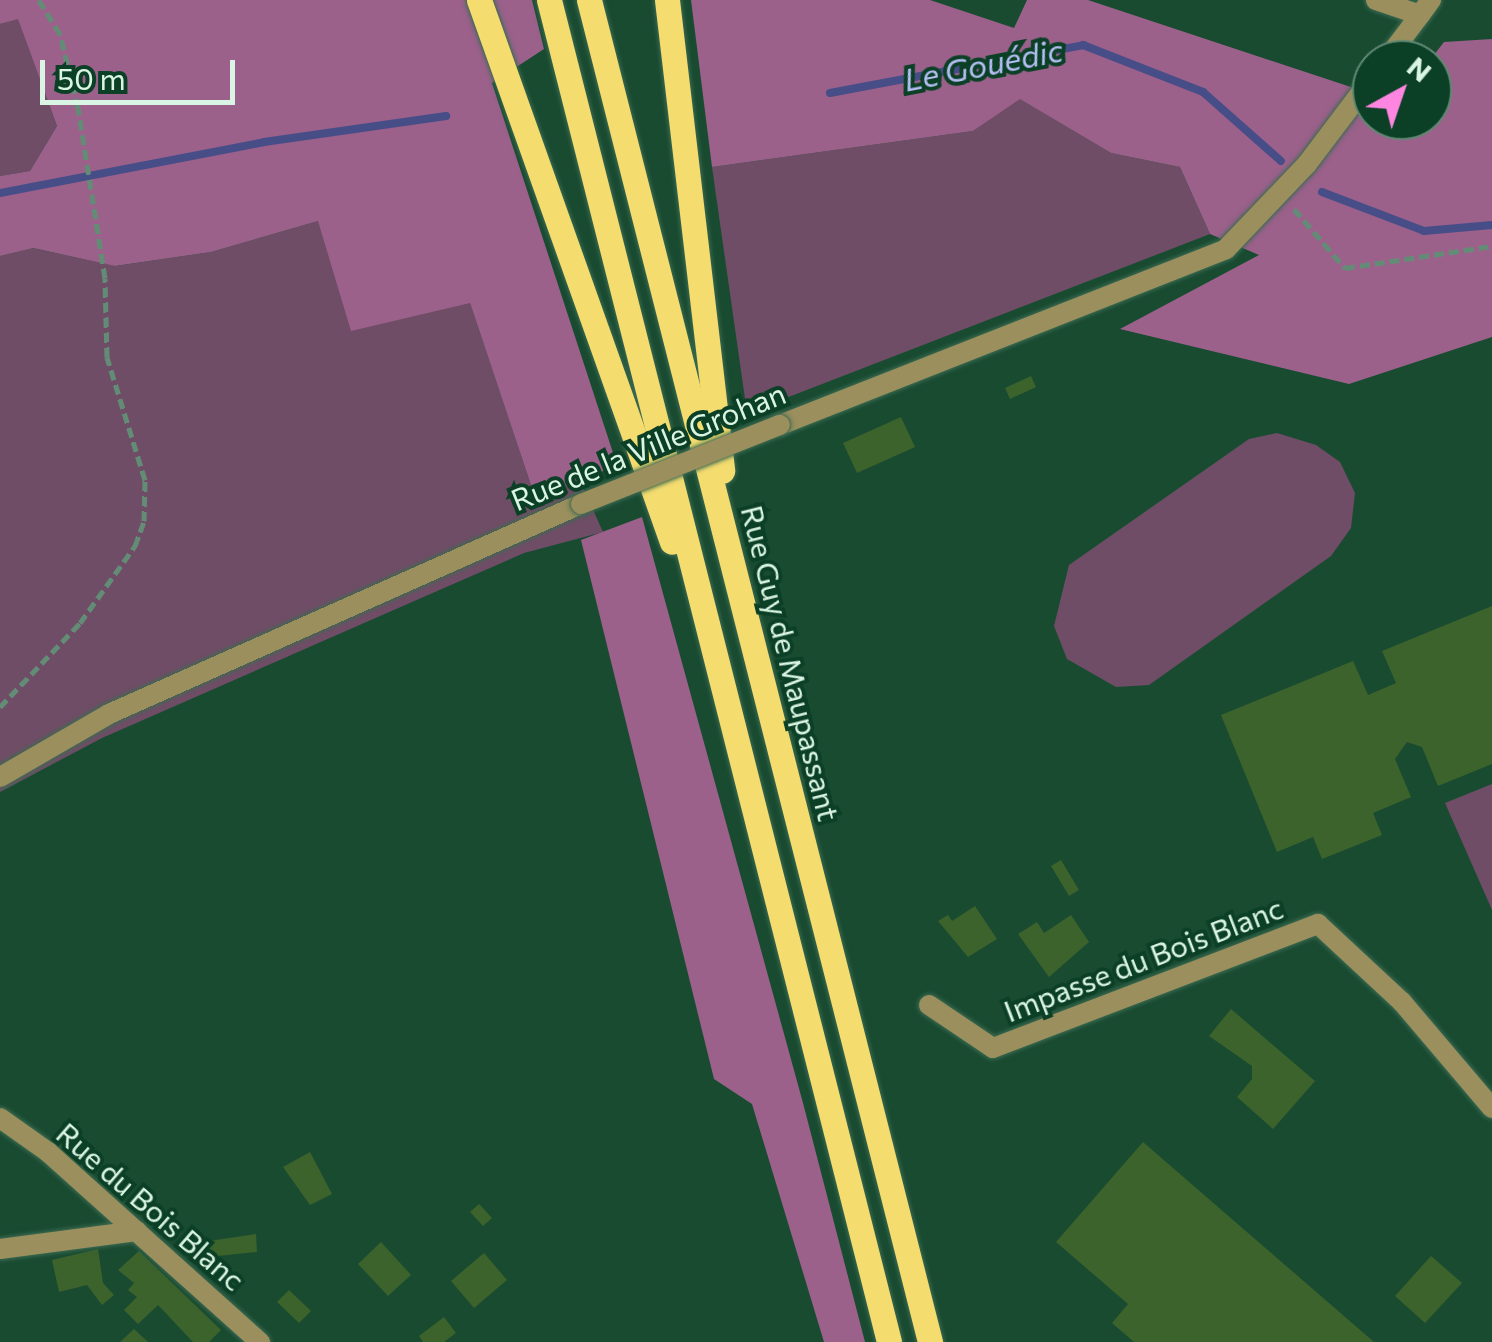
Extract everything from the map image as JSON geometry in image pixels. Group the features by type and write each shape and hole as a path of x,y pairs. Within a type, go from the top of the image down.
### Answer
{"main road":[{"path":"478,0 722,684"},
{"path":"550,0 889,1342"},
{"name":"Rue Guy de Maupassant","path":"589,0 930,1342"},
{"path":"667,0 732,565"}],"street":[{"path":"1376,0 1426,8 1401,40"},
{"name":"Rue de la Ville Grohan","path":"0,777 109,714 581,504 1226,249 1307,164 1352,104"},
{"name":"Impasse du Bois Blanc","path":"928,1005 993,1048 1318,924 1402,1002 1492,1108"},
{"name":"Rue du Bois Blanc","path":"0,1118 137,1231 260,1342"},
{"path":"0,1249 137,1231"}],"path":[{"path":"0,707 80,623 135,546 144,521 145,480 107,358 105,278 78,108 60,34 39,0"},
{"path":"1280,193 1345,268 1492,246"}],"shaded area":[{"path":"0,0 532,0 544,49 492,83 617,465 536,500 470,303 351,331 318,221 211,252 115,266 33,248 0,256 0,176 30,171 57,126 18,19 0,24"},
{"path":"691,0 930,0 1014,28 1027,0 1088,0 1352,87 1352,140 1452,140 1452,42 1492,39 1492,337 1349,384 1120,329 1259,255 1210,234 1180,167 1111,153 1020,99 973,131 712,167"},
{"path":"18,18 57,126 30,171 0,176 0,24"},
{"path":"1019,98 1111,153 1180,167 1210,234 747,413 712,167 973,131"},
{"path":"318,221 470,303 536,500 580,481 603,532 524,553 102,738 0,792 0,256 32,248 116,266 211,252"},
{"path":"1277,433 1316,445 1340,462 1355,493 1351,528 1331,556 1149,685 1116,687 1067,659 1054,626 1069,565 1249,439"},
{"path":"642,517 865,1342 824,1342 752,1104 714,1079 581,540"},
{"path":"1492,784 1492,910 1445,803"}],"building":[{"path":"1031,376 1036,387 1010,399 1005,388"},
{"path":"901,417 915,447 857,473 843,443"},
{"path":"1492,606 1492,764 1438,786 1422,747 1407,742 1395,759 1411,797 1373,813 1382,835 1322,859 1313,837 1277,852 1221,715 1353,661 1368,695 1396,683 1382,651"},
{"path":"1061,860 1079,890 1069,896 1051,866"},
{"path":"975,906 997,939 968,957 938,921 948,915 952,921"},
{"path":"1071,915 1089,942 1049,977 1018,934 1037,922 1044,933"},
{"path":"1231,1009 1315,1081 1273,1129 1237,1097 1252,1079 1252,1066 1209,1036"},
{"path":"1143,1142 1374,1342 1134,1342 1112,1323 1128,1304 1056,1242"},
{"path":"310,1152 332,1194 310,1205 283,1167"},
{"path":"479,1204 492,1218 483,1226 470,1212"},
{"path":"256,1234 257,1252 198,1258 196,1243"},
{"path":"381,1242 411,1275 388,1296 358,1264"},
{"path":"98,1249 103,1283 114,1295 102,1305 87,1285 59,1292 52,1260"},
{"path":"139,1251 221,1330 209,1342 193,1342 158,1305 138,1324 124,1310 137,1297 128,1290 134,1283 118,1270"},
{"path":"484,1253 507,1280 474,1308 451,1281"},
{"path":"1431,1256 1462,1283 1425,1323 1395,1296"},
{"path":"289,1290 311,1311 299,1323 277,1302"},
{"path":"444,1317 456,1333 444,1342 423,1342 419,1336"},
{"path":"134,1329 148,1342 120,1342"}],"waterway":[{"name":"Le Gouédic","path":"830,93 1083,45 1203,92 1281,161"},
{"path":"0,193 264,142 446,116"},
{"name":"Le Gouédic","path":"1322,192 1424,231 1492,225"}]}
